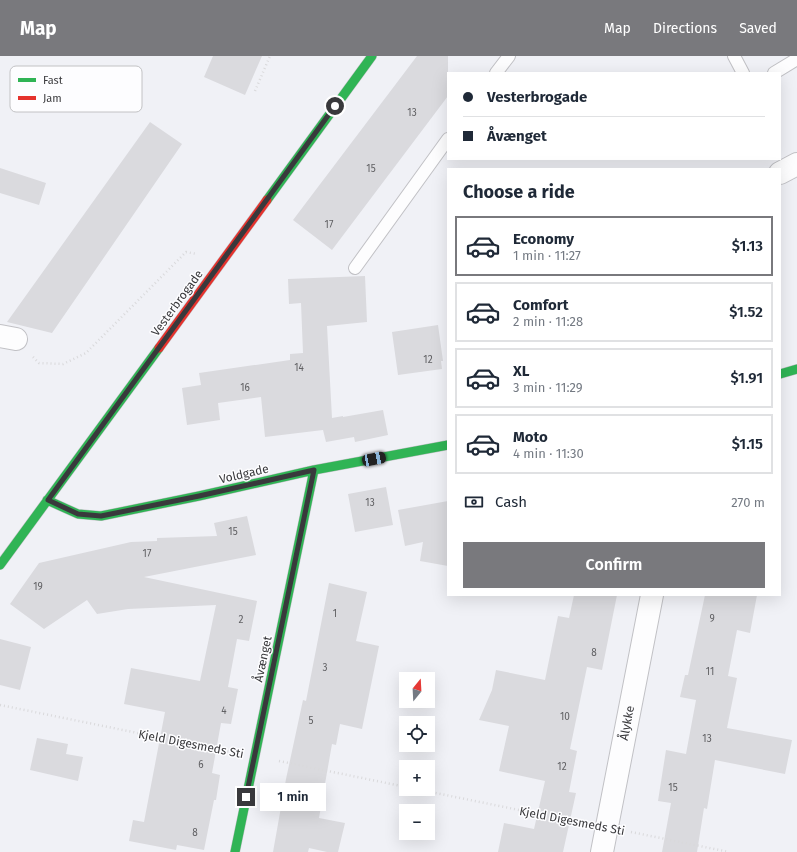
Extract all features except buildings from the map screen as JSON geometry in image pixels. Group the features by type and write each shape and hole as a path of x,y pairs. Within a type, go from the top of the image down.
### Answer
{"street":[{"name":"Vesterbrogade","path":"0,565 372,56"},
{"path":"781,172 797,164"},
{"path":"781,374 797,369"},
{"name":"Voldgade","path":"48,500 78,514 101,516 314,470 447,445"},
{"name":"Åvænget","path":"235,852 314,470"},
{"name":"Ålykke","path":"602,852 652,596"}],"lane":[{"path":"497,72 508,56"},
{"path":"734,56 742,72"},
{"path":"776,72 797,59"},
{"path":"354,268 447,140"}],"path":[{"path":"255,91 270,56"},
{"path":"8,338 39,363 63,364 86,353 186,252 225,258"},
{"name":"Kjeld Digesmeds Sti","path":"0,705 399,786"},
{"name":"Kjeld Digesmeds Sti","path":"435,793 729,852"}],"traffic: fast":[{"path":"267,200 372,56"},
{"path":"0,565 159,348"},
{"path":"781,374 797,369"},
{"path":"47,500 78,514 101,516 314,470 447,445"},
{"path":"235,852 314,470"}],"traffic: jam":[{"path":"159,348 267,200"}],"route":[{"path":"246,797 314,470 101,516 78,514 48,500 335,106"}]}
